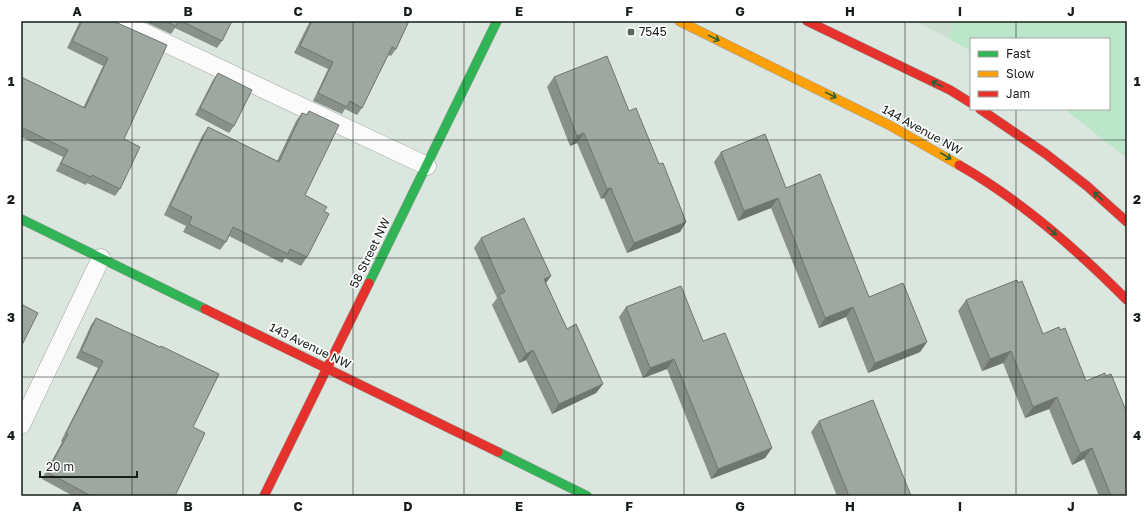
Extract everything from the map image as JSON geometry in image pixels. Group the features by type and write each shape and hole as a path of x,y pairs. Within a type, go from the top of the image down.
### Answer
{"street":[{"name":"58 Street NW","path":"264,496 497,21"},
{"name":"144 Avenue NW","path":"679,21 889,125 982,178 1043,223 1099,272 1127,300"},
{"path":"807,21 950,90 970,102"},
{"path":"982,110 1001,122 1088,186 1127,222"},
{"name":"143 Avenue NW","path":"21,219 587,496"}],"lane":[{"path":"119,21 427,166"},
{"path":"21,425 101,258"}],"shaded area":[{"path":"915,21 955,21 948,38"}],"green space":[{"path":"955,21 1127,21 1127,158 1065,110 1110,110 1110,38 970,38 970,50 948,38"}],"building":[{"path":"82,21 113,21 167,45 124,139 140,147 120,189 92,175 91,177 61,163 68,150 21,127 21,77 85,108 108,58 72,41"},
{"path":"165,21 178,21 176,26"},
{"path":"181,21 232,21 222,41"},
{"path":"312,21 409,21 396,49 392,47 362,108 350,101 347,107 318,93 333,62 300,46"},
{"path":"607,56 629,111 636,108 659,164 663,163 686,222 634,243 611,188 607,189 584,133 577,136 554,77"},
{"path":"218,73 252,90 234,126 200,108"},
{"path":"309,111 339,125 305,195 327,207 324,211 329,214 307,257 290,249 288,254 233,227 226,242 189,224 192,217 170,206 208,127 279,162 302,113 307,115"},
{"path":"765,134 786,188 820,174 869,297 903,283 927,342 875,363 853,307 825,318 778,198 744,211 721,152"},
{"path":"524,218 551,276 544,279 567,329 576,324 603,384 559,404 533,350 526,354 499,295 505,292 481,238"},
{"path":"1017,280 1018,283 1022,281 1043,334 1059,327 1060,330 1065,328 1086,381 1105,373 1106,376 1111,374 1127,413 1127,496 1111,496 1092,448 1080,453 1057,397 1033,407 1011,351 990,359 966,300"},
{"path":"681,286 703,341 725,333 772,448 718,469 674,359 650,368 626,307"},
{"path":"21,304 38,313 21,347"},
{"path":"96,318 160,347 161,346 219,374 193,427 205,433 175,496 91,496 47,472 68,434 66,433 103,361 81,351"},
{"path":"873,400 911,496 849,496 819,421"}],"traffic: fast":[{"path":"369,283 497,21"},
{"path":"21,219 205,309"},
{"path":"498,452 587,496"}],"traffic: slow":[{"path":"679,21 889,125 959,165"}],"traffic: jam":[{"path":"807,21 950,90 970,102"},
{"path":"981,110 1046,154 1087,186 1127,222"},
{"path":"959,165 1005,194 1027,210 1089,263 1127,300"},
{"path":"264,496 369,283"},
{"path":"205,309 498,452"}],"place":[{"name":"7545","path":"631,32"}]}
